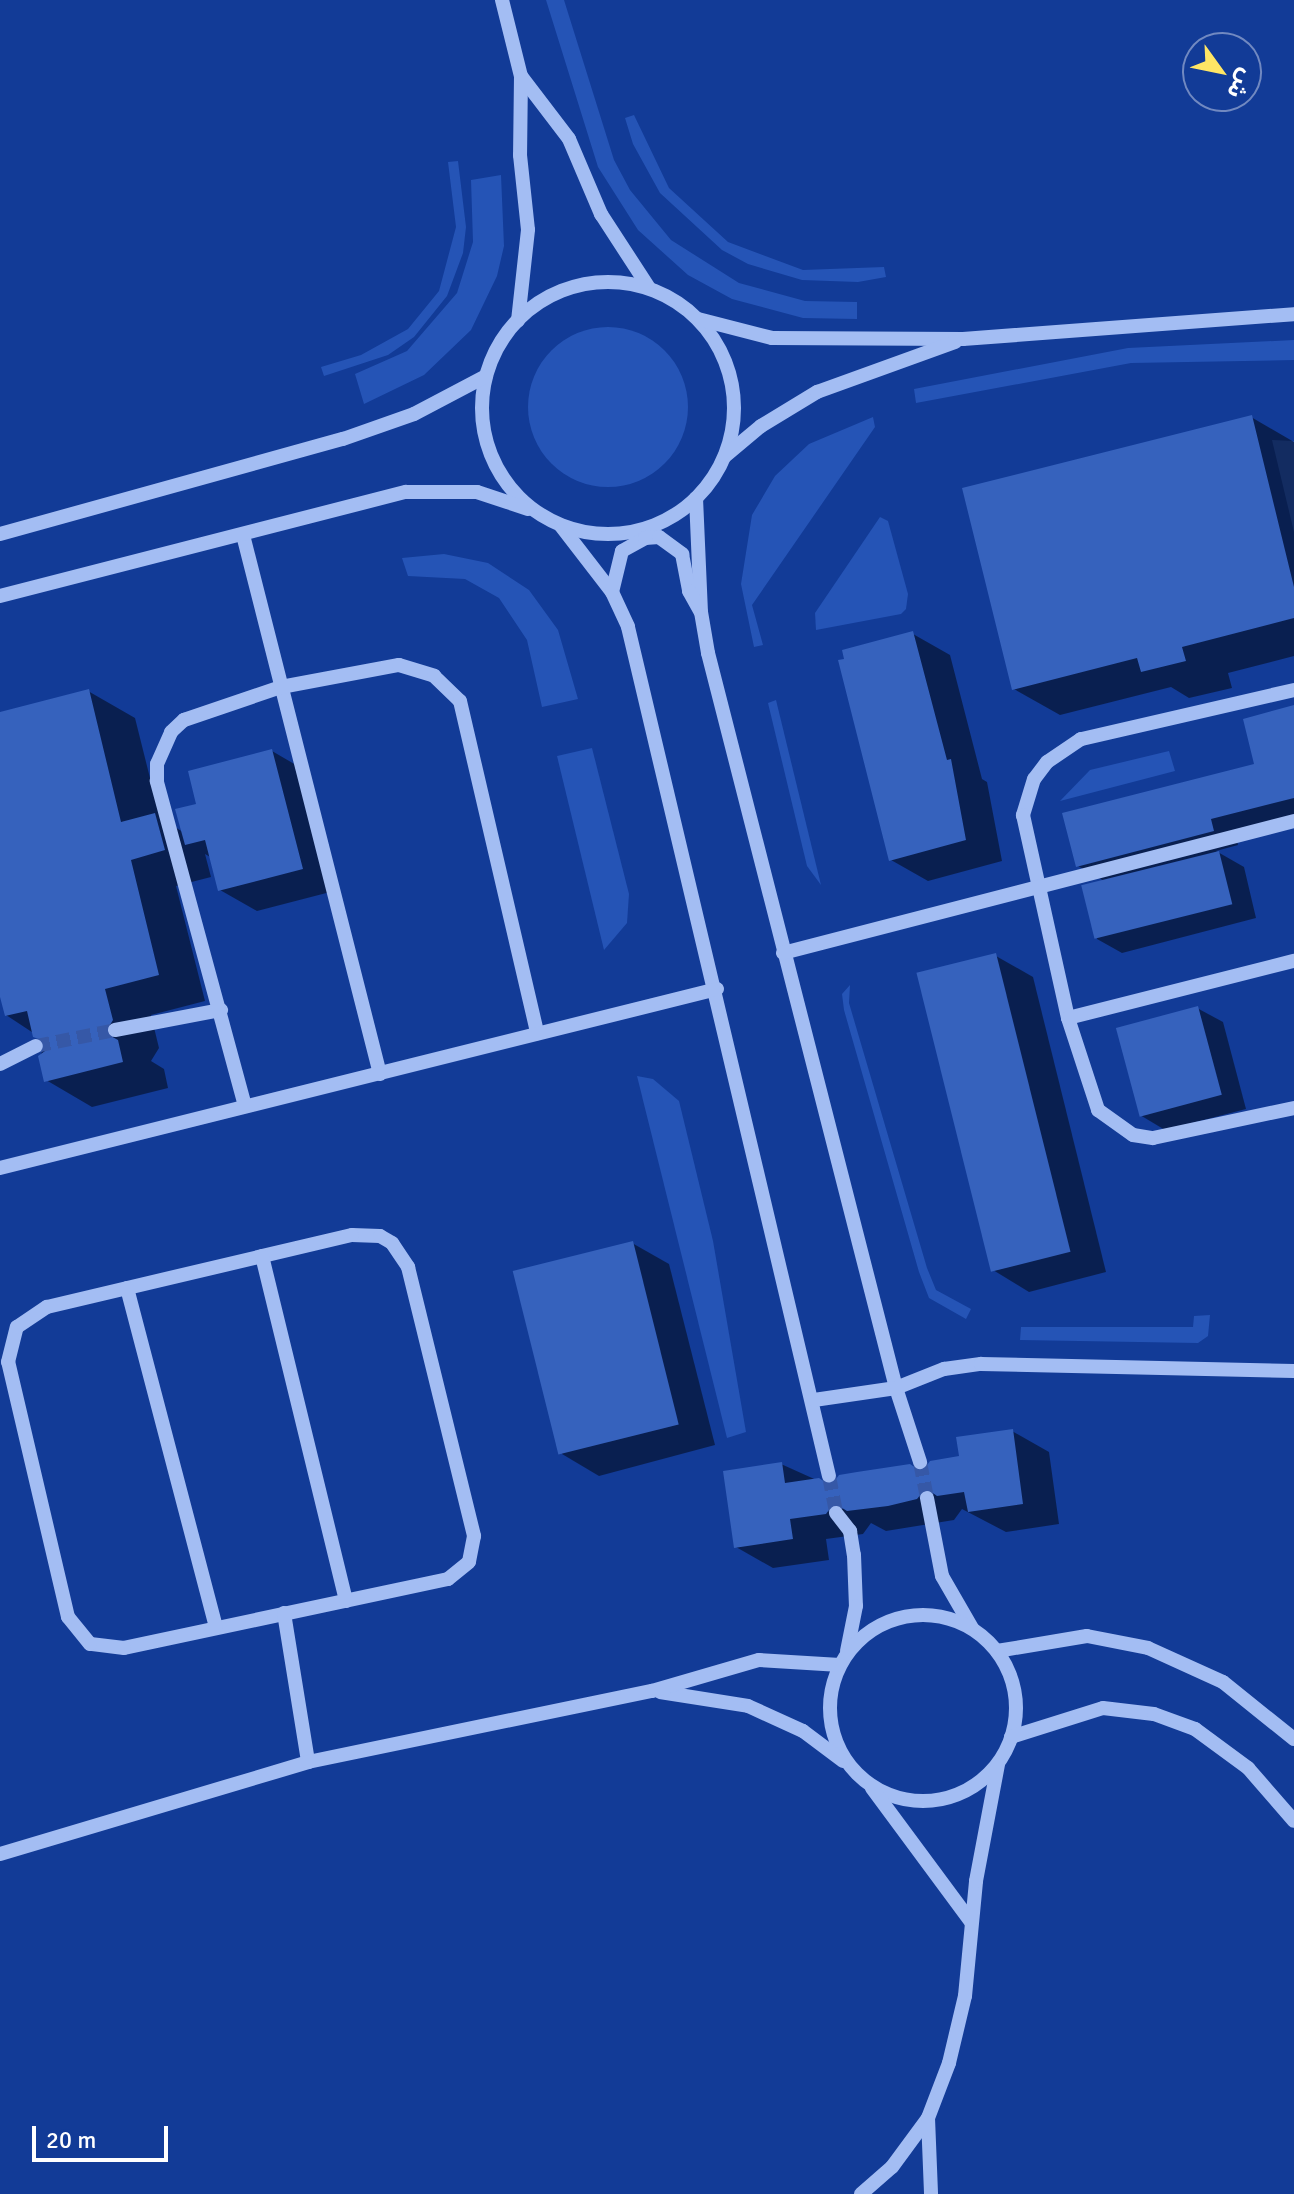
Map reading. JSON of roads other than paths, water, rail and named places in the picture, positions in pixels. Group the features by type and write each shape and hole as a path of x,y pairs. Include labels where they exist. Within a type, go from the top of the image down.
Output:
{"street":[{"path":"502,0 521,76 520,155 528,230 518,320 486,376 481,407 490,451 511,491 534,511"},
{"path":"521,76 569,139 601,214 649,288 698,319 772,338 963,339 1294,314"},
{"path":"518,320 566,290 593,283 649,288"},
{"path":"0,596 406,492 477,492 534,511 561,526 618,534 647,528 696,498 723,458 731,435 732,385 725,361 698,319"},
{"path":"723,458 761,426 817,392 963,339"},
{"path":"0,534 343,439 414,414 486,376"},
{"path":"696,498 701,612 783,953 896,1388 920,1462"},
{"path":"561,526 612,592 628,627 717,989 814,1400 829,1476"},
{"path":"243,535 380,1074"},
{"path":"612,592 622,551 645,538 659,537 682,554 689,591 701,612"},
{"path":"245,1106 157,781 157,764 171,732 184,720 281,687 399,665 434,676 460,701 537,1033"},
{"path":"1294,690 1081,739 1063,749 1034,779 1023,815 1068,1018 1088,1092 1106,1118 1133,1135 1174,1137 1294,1108"},
{"path":"783,953 1294,821"},
{"path":"1068,1018 1294,961"},
{"path":"0,1168 717,989"},
{"path":"115,1030 221,1010"},
{"path":"0,1064 36,1046"},
{"path":"366,1234 380,1236 402,1254 474,1536 469,1562 448,1579 112,1650 80,1637 68,1617 8,1350 17,1327 35,1311 262,1256 366,1234"},
{"path":"262,1256 346,1601"},
{"path":"127,1288 216,1627"},
{"path":"814,1400 896,1388 944,1369 981,1364 1294,1371"},
{"path":"927,1498 942,1576 972,1628 997,1651 1015,1692 1011,1737 999,1762 971,1922 965,1996 928,2118 931,2194"},
{"path":"836,1513 850,1531 856,1606 830,1716 849,1766"},
{"path":"284,1613 308,1762"},
{"path":"0,1854 308,1762 652,1691 759,1660 843,1660 882,1624 904,1617 939,1616 972,1628"},
{"path":"997,1651 1087,1636 1148,1648 1223,1682 1294,1739"},
{"path":"652,1691 748,1706 803,1731 870,1785 971,1922"},
{"path":"1011,1737 1103,1708 1154,1714 1195,1729 1248,1768 1294,1821"},
{"path":"870,1785 908,1801 949,1798 968,1790 999,1762"},
{"path":"861,2194 892,2167 928,2118"}],"tunnel":[{"path":"36,1046 115,1030"},
{"path":"920,1462 927,1498"},
{"path":"829,1476 836,1513"}]}
